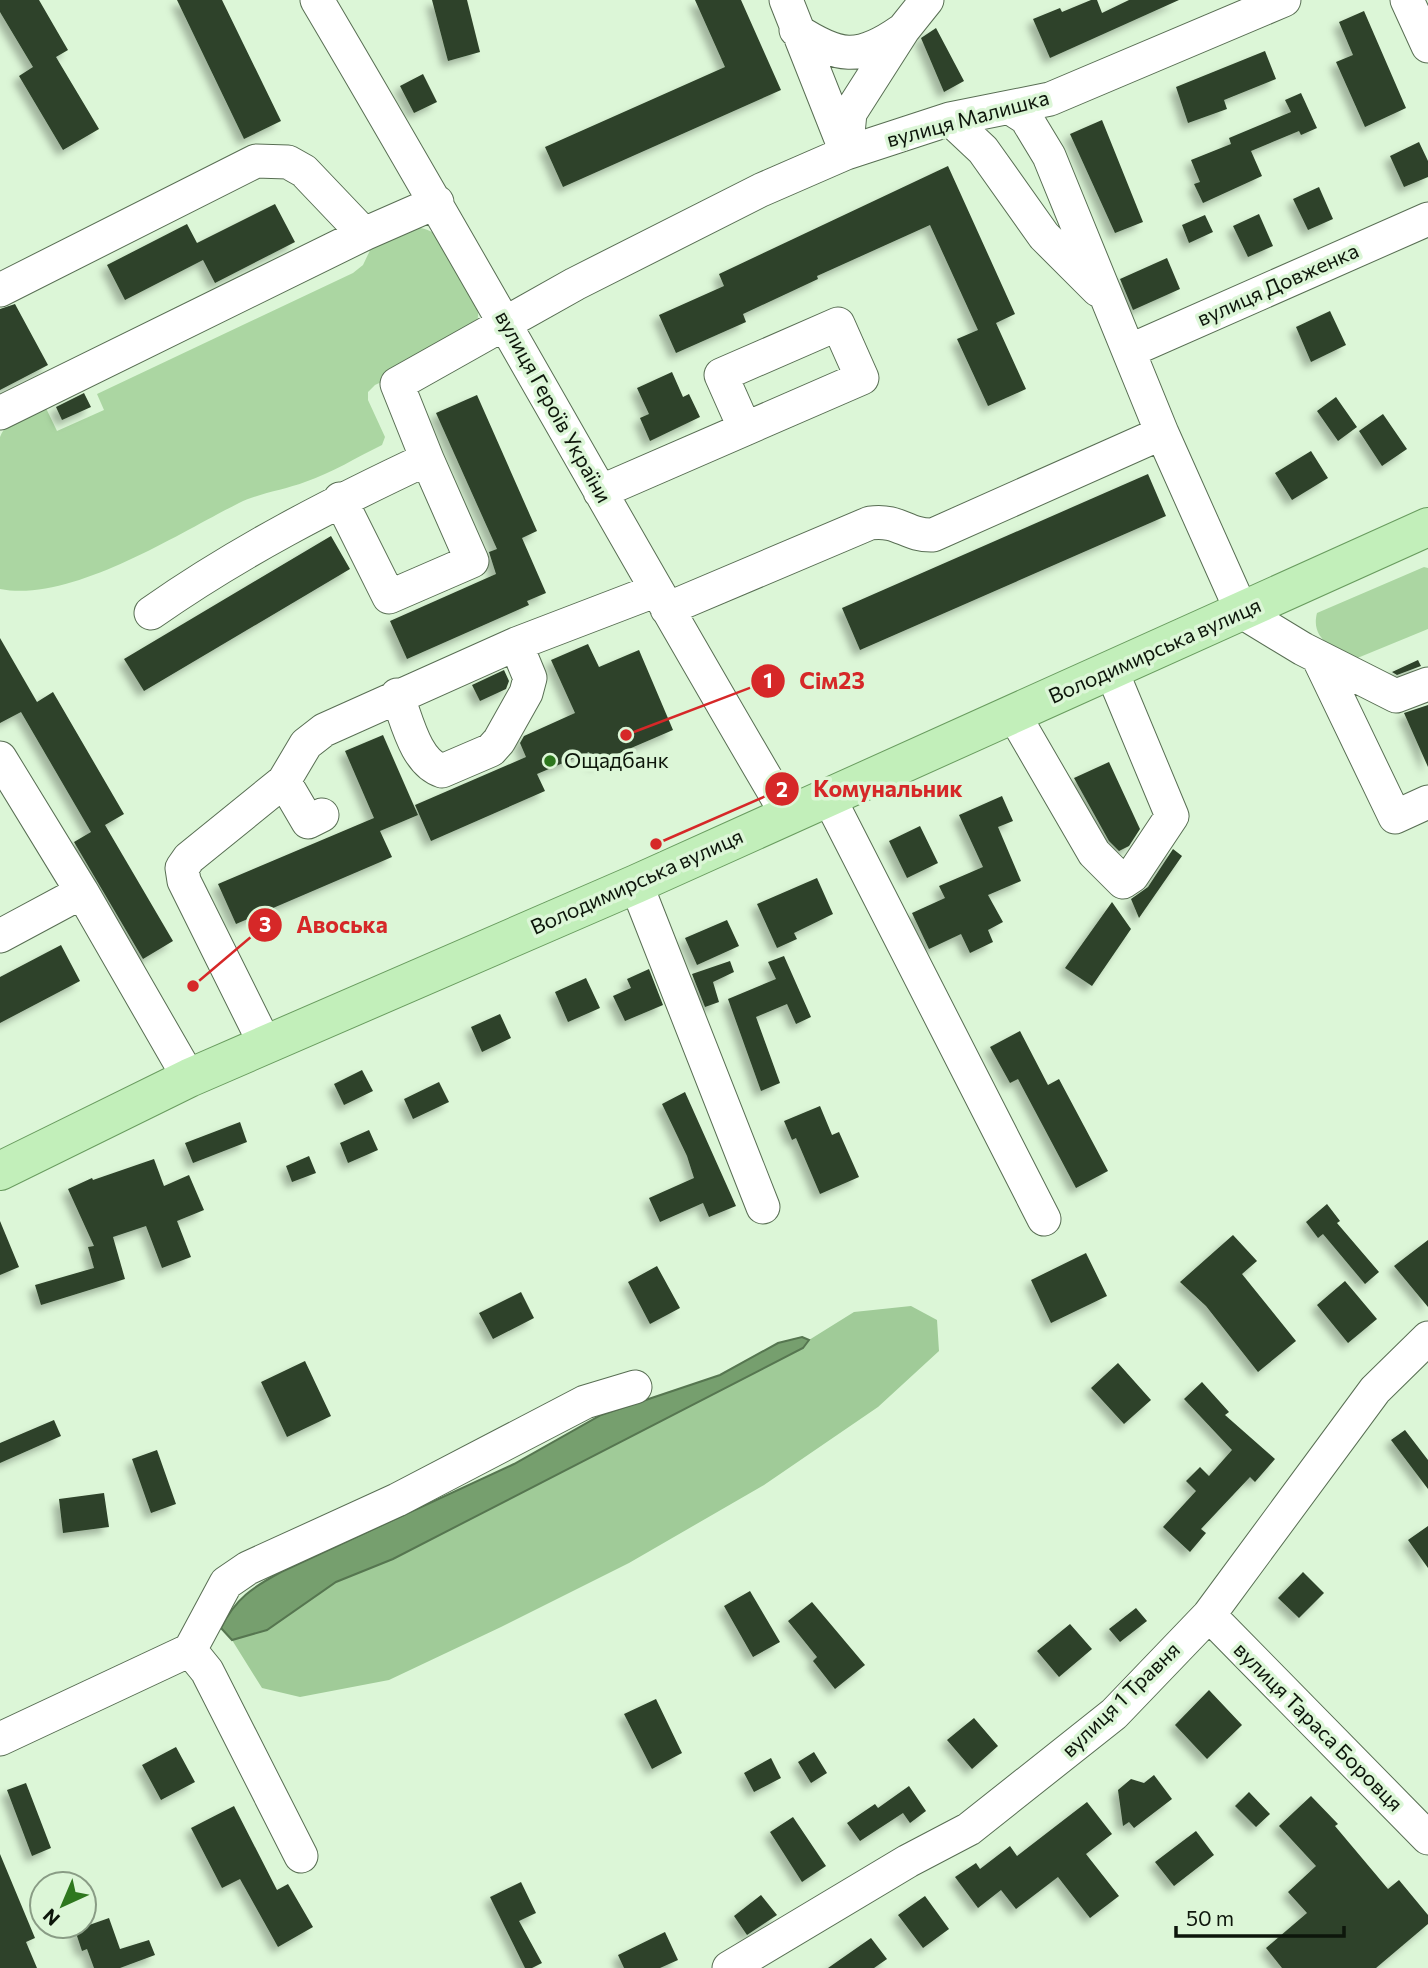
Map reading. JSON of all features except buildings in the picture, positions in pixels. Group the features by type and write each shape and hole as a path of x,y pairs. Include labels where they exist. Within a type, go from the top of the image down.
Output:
{"main road":[{"name":"Володимирська вулиця","path":"0,1171 189,1078 636,884 828,796 1112,672 1428,527"}],"street":[{"name":"вулиця Героїв України","path":"317,0 437,202 600,492 788,814"},
{"path":"846,153 850,113 903,30 927,0"},
{"name":"вулиця Малишка","path":"427,458 397,384 575,284 748,197 846,153 950,119 1012,109 1050,99 1284,0"},
{"path":"1408,0 1428,46"},
{"path":"791,15 838,54 878,47 903,30"},
{"path":"791,15 830,105 846,153"},
{"path":"1012,109 1026,118 1049,156 1103,294 1242,612 1318,657 1396,696 1428,684"},
{"path":"950,119 984,150 1051,244 1103,294"},
{"path":"0,290 256,161 288,162 304,171 364,234"},
{"path":"0,413 364,234 437,202"},
{"name":"вулиця Довженка","path":"1129,351 1428,219"},
{"path":"600,492 745,429"},
{"path":"265,1044 184,881 182,867 284,781 306,744 324,730 397,695 516,644 662,600 870,523 888,521 919,535 933,535 1162,433"},
{"path":"151,613 210,571 340,499 427,458 472,561 389,597 340,499"},
{"path":"397,695 422,757 434,769 442,771 491,750 499,741 526,692 530,678 516,644"},
{"path":"1318,657 1395,817 1428,802"},
{"path":"1014,715 1094,853 1123,882 1132,876 1172,816 1112,672"},
{"path":"0,758 82,892 189,1078"},
{"path":"284,781 308,822 322,815"},
{"path":"828,796 1044,1219"},
{"path":"636,884 763,1207"},
{"path":"0,936 82,892"},
{"name":"вулиця 1 Травня","path":"729,1968 908,1861 970,1829 1034,1781 1114,1714 1209,1615 1375,1390 1428,1338"},
{"path":"0,1738 190,1650 226,1583 248,1568 397,1500 585,1402 635,1387"},
{"name":"вулиця Тараса Боровця","path":"1209,1615 1428,1838"},
{"path":"190,1650 207,1671 301,1856"}],"shaded area":[{"path":"408,227 431,231 440,239 468,285 478,313 475,325 467,336 453,347 419,366 375,385 368,392 368,400 385,437 382,445 335,470 239,503 155,548 90,576 59,586 28,591 0,589 0,437 7,425 44,404 57,431 104,410 97,394 353,273 363,265 374,242"},
{"path":"1424,567 1428,568 1428,629 1355,659 1332,647 1321,637 1317,630 1317,613"},
{"path":"911,1306 937,1320 939,1351 878,1407 764,1485 629,1563 501,1627 389,1680 300,1697 262,1688 232,1640 267,1630 336,1582 393,1559 803,1348 809,1340 854,1312"},
{"path":"802,1337 809,1340 803,1348 393,1559 336,1582 267,1630 232,1640 221,1628 232,1609 246,1595 281,1572 514,1464 601,1415 720,1375 778,1343"}],"place":[{"name":"Сім23","path":"626,735"},
{"name":"Ощадбанк","path":"550,761"},
{"name":"Комунальник","path":"656,844"},
{"name":"Авоська","path":"193,986"}]}
